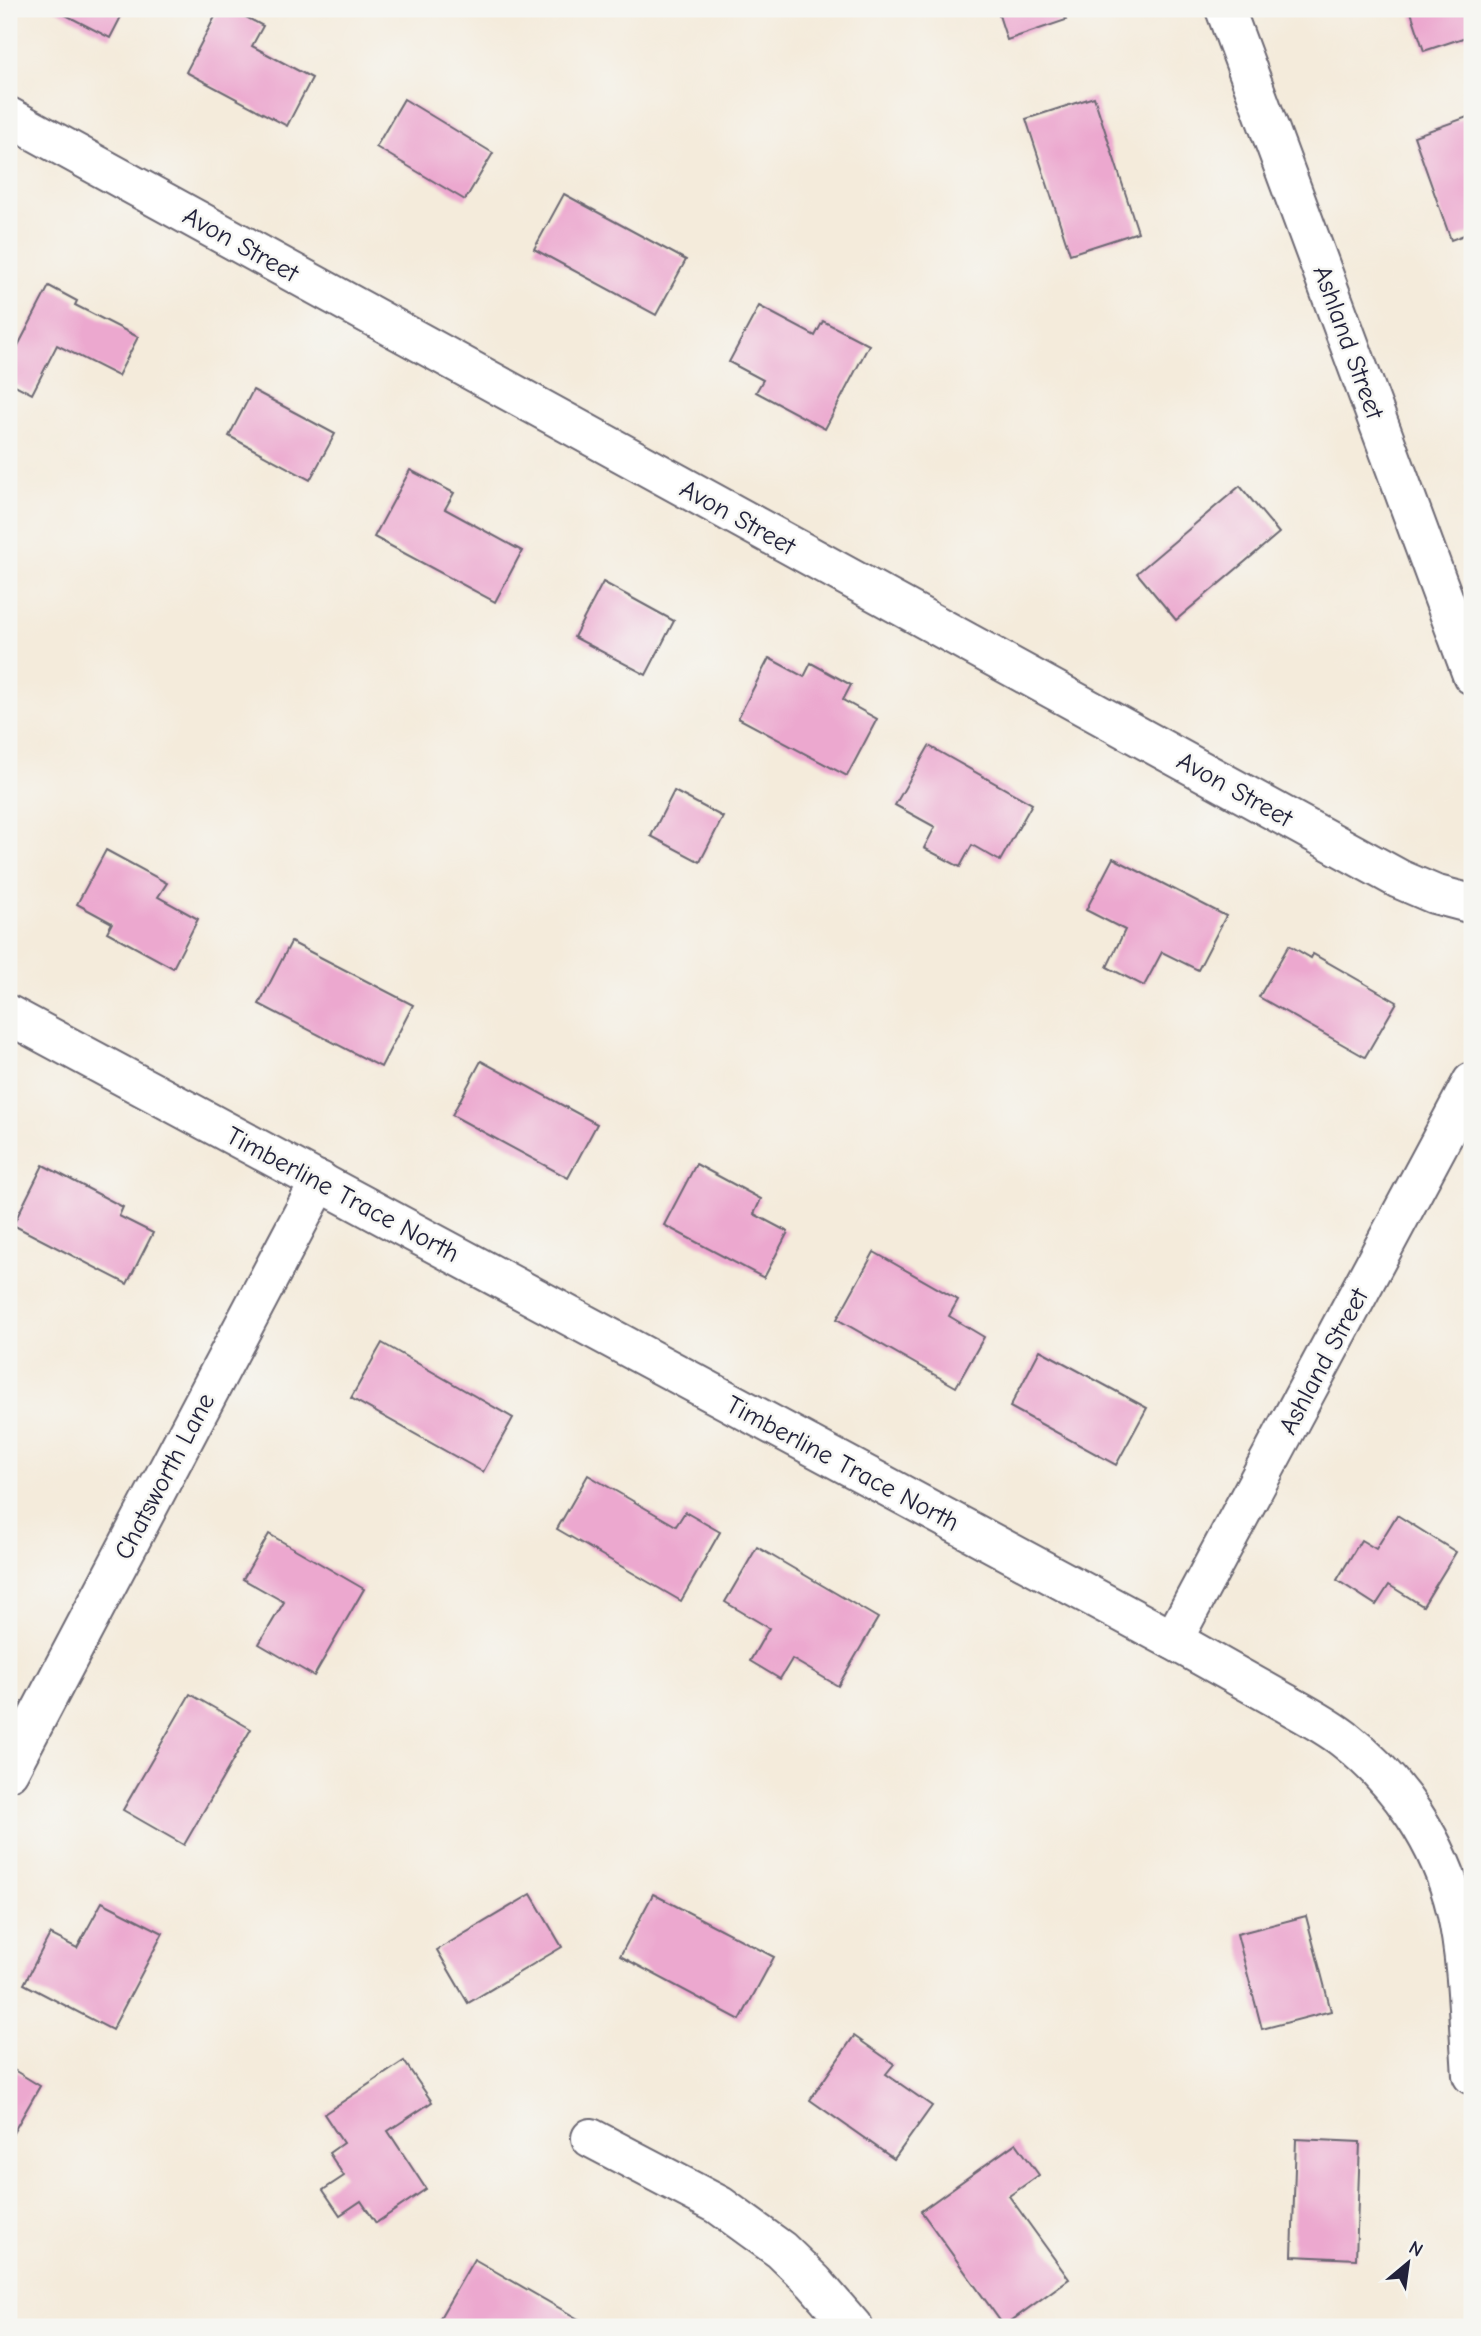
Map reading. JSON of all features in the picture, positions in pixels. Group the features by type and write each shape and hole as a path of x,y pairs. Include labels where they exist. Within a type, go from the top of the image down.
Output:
{"street":[{"name":"Ashland Street","path":"1225,9 1472,675"},
{"name":"Avon Street","path":"9,117 1399,879 1434,894 1472,904"},
{"name":"Timberline Trace North","path":"9,1015 1173,1640 1343,1738 1371,1763 1406,1802 1429,1840 1448,1882 1462,1947 1472,2075"},
{"name":"Ashland Street","path":"1173,1640 1472,1082"},
{"name":"Chatsworth Lane","path":"9,1771 320,1181"},
{"path":"591,2138 719,2205 781,2250 814,2282 853,2327"}],"building":[{"path":"54,9 125,9 110,38"},
{"path":"219,9 231,9 263,26 252,46 312,78 287,126 186,72"},
{"path":"997,9 1062,9 1066,20 1007,40"},
{"path":"1410,9 1472,9 1472,35 1424,51"},
{"path":"1094,97 1138,232 1070,254 1026,119"},
{"path":"404,99 493,153 465,200 376,147"},
{"path":"1470,116 1472,232 1451,240 1414,136"},
{"path":"564,194 686,260 656,315 534,249"},
{"path":"49,286 77,301 75,305 138,337 118,376 57,345 32,394 9,382 9,363"},
{"path":"759,306 815,336 823,321 869,345 825,429 756,392 763,380 729,362"},
{"path":"253,390 335,434 310,480 229,436"},
{"path":"410,470 454,493 445,509 522,551 495,602 374,537"},
{"path":"1240,486 1279,533 1176,620 1137,573"},
{"path":"603,582 674,621 646,675 574,637"},
{"path":"769,658 804,677 811,663 851,685 843,700 877,719 847,776 738,718"},
{"path":"929,746 1032,804 1000,861 972,845 960,867 924,848 935,827 895,805"},
{"path":"674,791 723,817 700,862 651,836"},
{"path":"106,850 167,883 158,897 198,919 173,968 107,932 112,923 77,904"},
{"path":"1113,858 1226,916 1198,970 1162,952 1144,986 1107,967 1125,930 1086,910"},
{"path":"291,942 413,1005 381,1067 259,1004"},
{"path":"1289,945 1311,958 1313,954 1397,1002 1365,1057 1259,997"},
{"path":"481,1061 597,1124 568,1178 452,1115"},
{"path":"696,1164 761,1199 754,1214 788,1232 764,1278 664,1225"},
{"path":"43,1165 123,1207 119,1216 153,1233 127,1284 13,1225"},
{"path":"874,1252 958,1300 949,1316 984,1337 956,1387 837,1319"},
{"path":"382,1343 513,1418 483,1472 351,1398"},
{"path":"1040,1350 1147,1408 1116,1465 1010,1407"},
{"path":"588,1475 676,1526 685,1512 720,1532 681,1601 557,1529"},
{"path":"1397,1515 1456,1552 1423,1606 1389,1585 1376,1605 1337,1580 1361,1540 1376,1549"},
{"path":"269,1534 364,1589 314,1676 259,1644 284,1602 243,1579"},
{"path":"757,1547 878,1618 838,1686 792,1659 780,1679 750,1661 769,1628 725,1602"},
{"path":"190,1694 251,1729 184,1845 123,1810"},
{"path":"531,1894 562,1947 468,2003 437,1950"},
{"path":"653,1894 774,1957 740,2020 620,1956"},
{"path":"102,1902 163,1933 112,2030 24,1984 50,1934 77,1948"},
{"path":"1306,1916 1331,2011 1262,2029 1237,1934"},
{"path":"854,2036 894,2064 886,2074 932,2106 894,2159 810,2100"},
{"path":"404,2061 432,2102 388,2131 426,2189 376,2223 361,2201 340,2215 323,2190 344,2176 329,2153 343,2143 324,2114"},
{"path":"9,2067 40,2086 9,2140"},
{"path":"1296,2139 1360,2142 1356,2259 1292,2256"},
{"path":"1016,2143 1039,2175 1009,2196 1069,2279 1004,2326 921,2211"},
{"path":"474,2259 587,2324 585,2327 446,2327 437,2323"}]}
